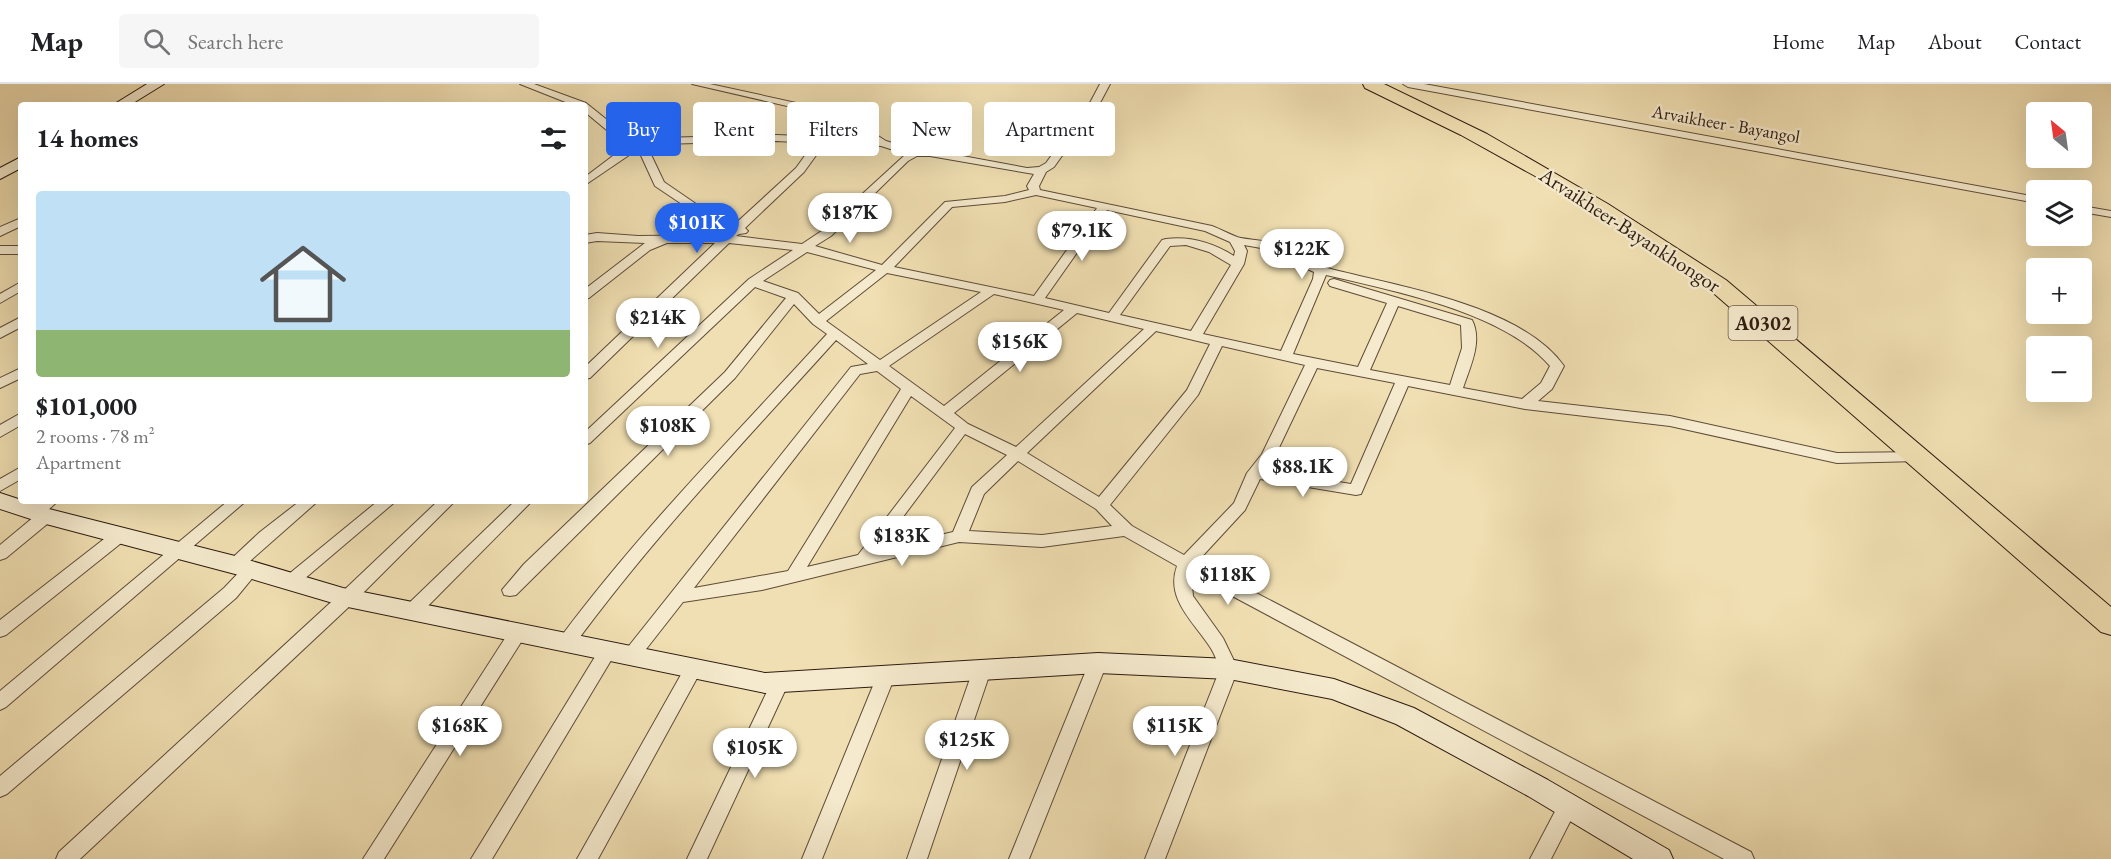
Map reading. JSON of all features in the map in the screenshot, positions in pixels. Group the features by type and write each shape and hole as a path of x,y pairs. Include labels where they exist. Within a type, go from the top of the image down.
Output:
{"highway":[{"name":"Arvaikheer-Bayankhongor","path":"1371,84 1480,137 1567,187 1718,285 1919,456 2111,624"}],"street":[{"path":"125,102 157,84"},
{"path":"525,84 572,102"},
{"path":"697,84 838,115 882,143"},
{"path":"946,156 1026,171 1041,170 1050,165 1096,101 1105,84"},
{"name":"Arvaikheer - Bayangol","path":"1408,84 2026,198"},
{"path":"588,110 606,125"},
{"path":"681,140 787,139"},
{"path":"879,143 891,146"},
{"path":"588,180 618,156"},
{"path":"646,156 659,184 714,221 773,238 778,244"},
{"path":"588,372 800,170 810,156"},
{"path":"588,437 753,282 827,233 910,156"},
{"path":"0,174 18,164"},
{"path":"1036,192 1033,186 1041,170"},
{"path":"818,321 885,269 950,204 1036,192 1208,228 1235,240 1264,245 1320,274 1394,301 1467,323 1471,331 1470,341 1455,391"},
{"path":"1037,300 1104,207"},
{"path":"2092,210 2111,214"},
{"path":"0,232 18,223"},
{"path":"588,238 726,239 807,248 885,269 1075,308 1313,363 1455,391 1525,404 1670,421 1837,458 1919,456"},
{"path":"588,293 646,247 670,240"},
{"path":"1195,336 1238,264 1241,251 1235,240"},
{"path":"1112,317 1166,243 1206,245 1222,252 1238,264"},
{"path":"1320,274 1455,305 1536,344 1553,359 1557,366 1547,386 1525,404"},
{"path":"1285,357 1320,274"},
{"path":"753,282 794,296 818,321 963,427 1016,453 1101,505 1126,530 1186,564 1744,859"},
{"path":"0,291 18,286"},
{"path":"0,299 18,287"},
{"path":"481,859 618,654 675,597 856,370 880,366 992,290"},
{"path":"510,590 729,375 794,296"},
{"path":"1362,373 1394,301"},
{"path":"945,413 1075,308"},
{"path":"0,334 18,323"},
{"path":"959,536 976,491 1154,327"},
{"path":"566,643 597,599 658,528 835,333"},
{"path":"1101,505 1193,392 1217,342"},
{"path":"1155,859 1229,669 1219,645 1195,614 1182,589 1181,574 1186,564 1240,506 1256,473 1268,456 1313,363"},
{"path":"0,384 18,374"},
{"path":"1256,473 1356,490 1403,381"},
{"path":"794,576 909,387"},
{"path":"0,432 18,420"},
{"path":"864,558 963,427"},
{"path":"0,486 18,474"},
{"path":"0,501 43,509 119,536 347,598 765,683 1098,663 1229,669 1334,689 1405,716 1659,859"},
{"path":"0,702 234,504"},
{"path":"0,788 230,593 243,568 266,536 306,504"},
{"path":"290,582 384,504"},
{"path":"66,859 347,598 444,504"},
{"path":"412,611 521,504"},
{"path":"0,555 43,509"},
{"path":"675,597 762,584 959,536 1042,541 1126,530"},
{"path":"0,630 119,536"},
{"path":"373,859 517,634"},
{"path":"1019,859 1098,663"},
{"path":"587,859 693,669"},
{"path":"917,859 982,670"},
{"path":"812,859 886,676"},
{"path":"697,859 780,682"},
{"path":"1540,859 1568,806"}]}
